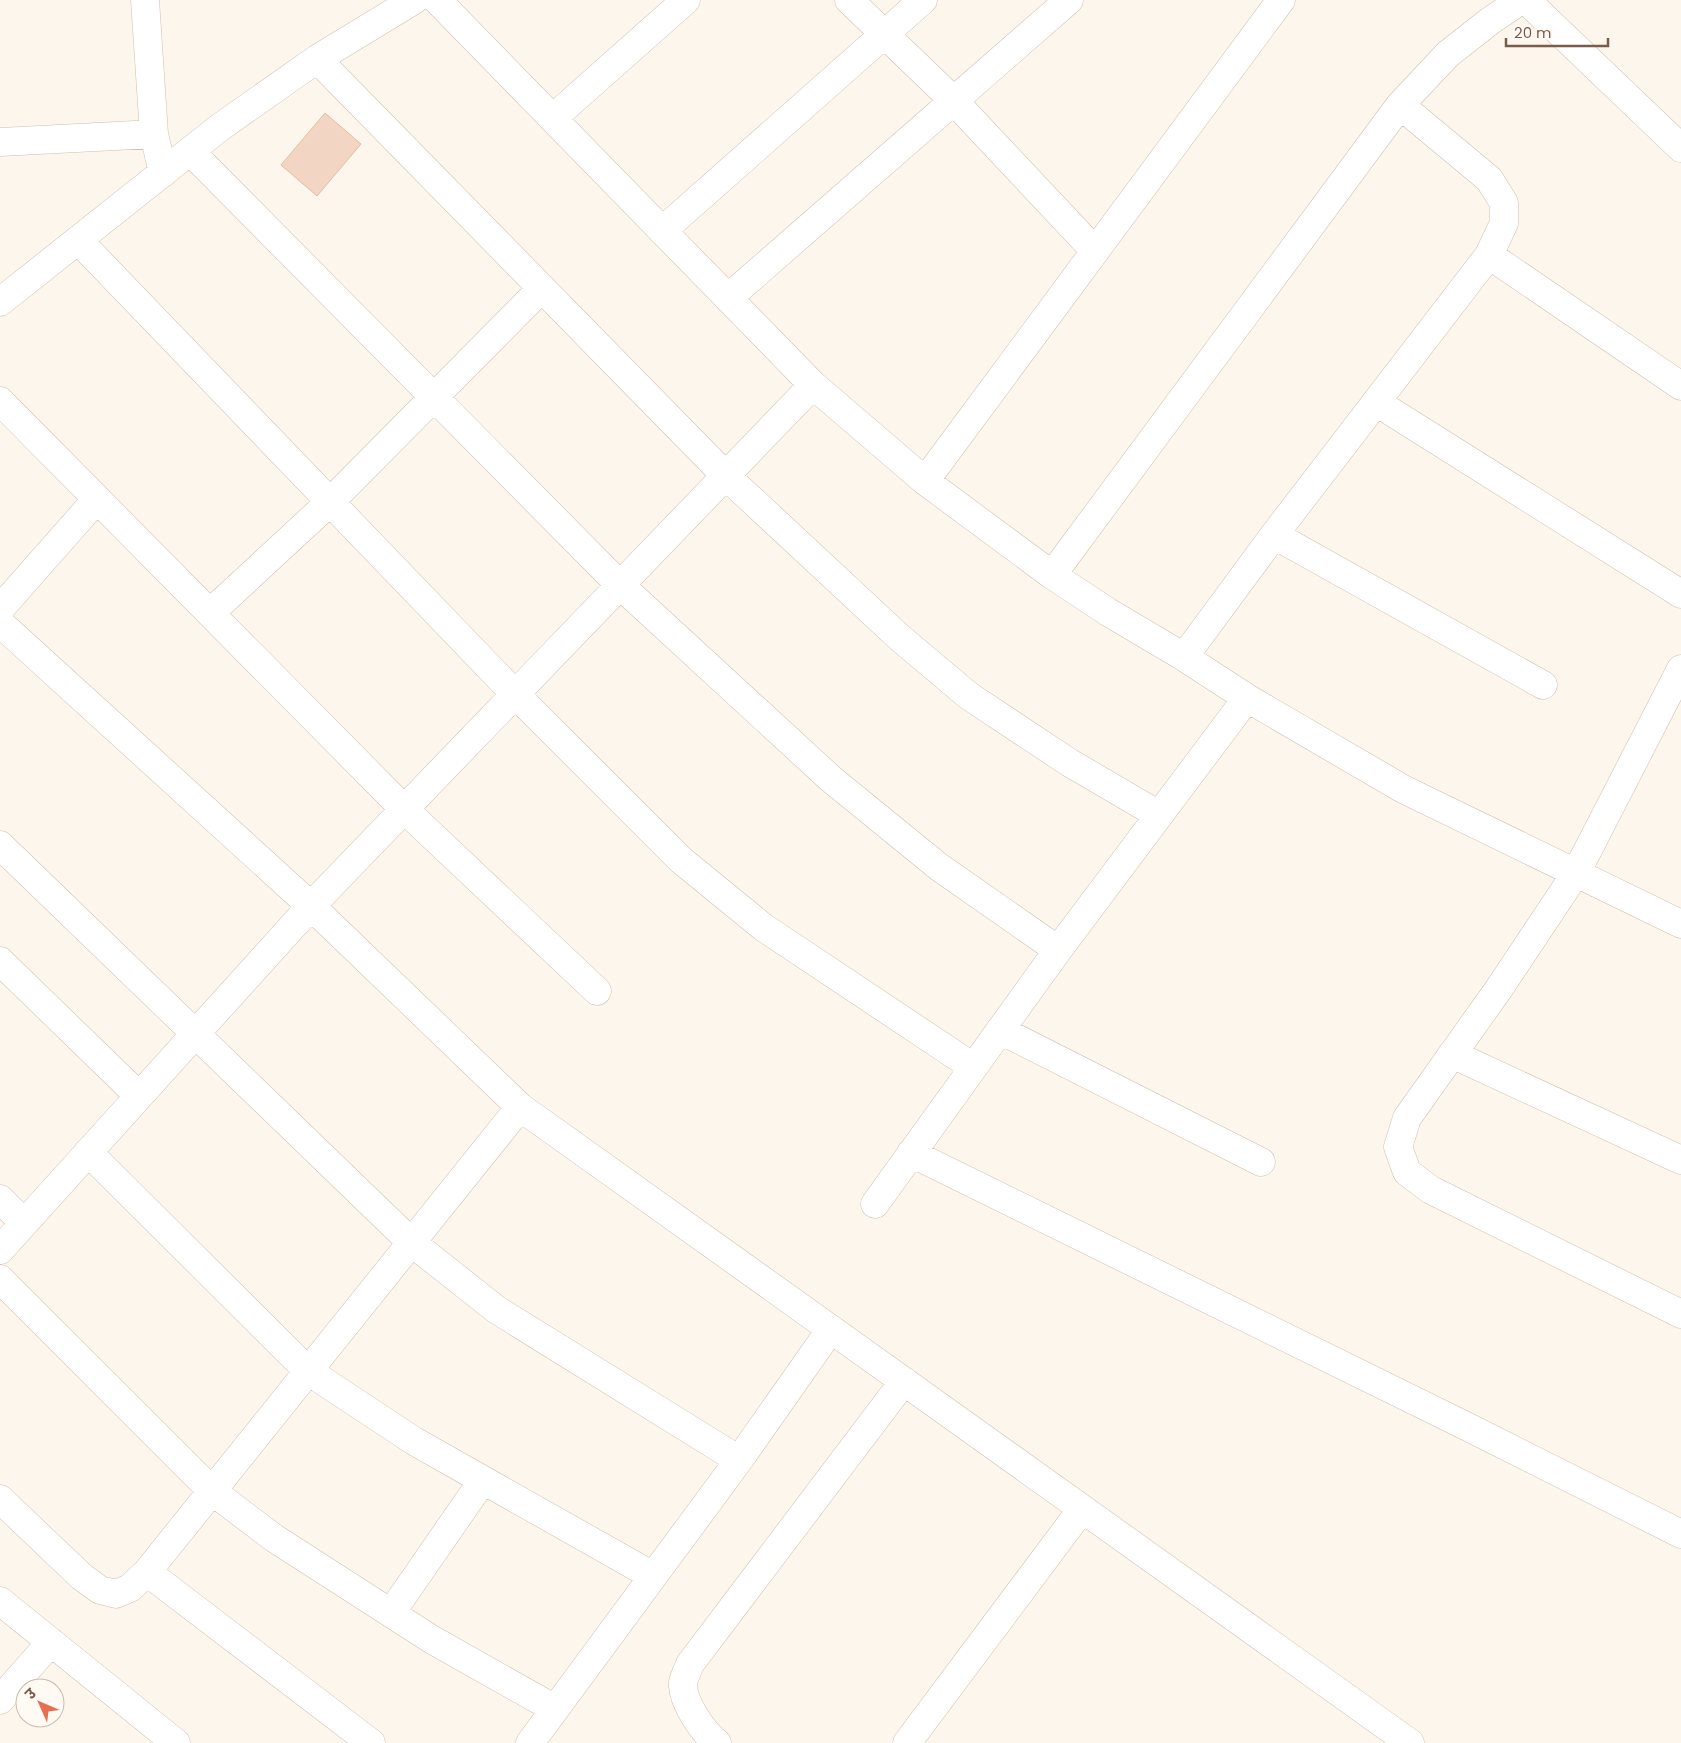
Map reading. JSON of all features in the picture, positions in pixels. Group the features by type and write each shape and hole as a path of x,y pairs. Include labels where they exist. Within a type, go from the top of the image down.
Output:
{"street":[{"path":"145,0 154,134 163,173"},
{"path":"0,302 219,128 317,59 414,0"},
{"path":"437,0 813,385 924,481 1052,574 1108,612 1184,657 1247,698 1403,789 1681,924"},
{"path":"553,118 686,0"},
{"path":"849,0 954,101 1095,251"},
{"path":"662,230 923,0"},
{"path":"728,298 1069,0"},
{"path":"924,481 1280,0"},
{"path":"1052,574 1400,105 1448,54 1490,21 1521,0"},
{"path":"1526,0 1681,148"},
{"path":"317,59 541,289 726,475 900,638 969,696 1070,763 1159,815"},
{"path":"1184,657 1274,535 1489,255 1504,223 1504,203 1489,179 1400,105"},
{"path":"0,142 154,134"},
{"path":"190,151 620,584 831,779 939,867 1058,950"},
{"path":"78,240 515,694 681,860 763,927 973,1067"},
{"path":"1489,255 1681,386"},
{"path":"210,613 330,502 541,289"},
{"path":"0,1250 311,906 813,385"},
{"path":"0,402 404,809 597,991"},
{"path":"1376,402 1681,594"},
{"path":"0,609 97,500"},
{"path":"1274,535 1543,685"},
{"path":"0,623 311,906 520,1107 1410,1743"},
{"path":"1681,669 1576,873 1498,990 1407,1118 1398,1147 1407,1172 1431,1190 1681,1314"},
{"path":"875,1204 1058,950 1247,698"},
{"path":"0,845 411,1242 497,1310 739,1460"},
{"path":"0,961 138,1096"},
{"path":"1000,1030 1262,1162"},
{"path":"1452,1054 1681,1160"},
{"path":"0,1499 82,1577 100,1590 116,1594 130,1588 147,1572 520,1107"},
{"path":"88,1152 308,1371 414,1441 653,1576"},
{"path":"912,1153 1681,1534"},
{"path":"0,1198 24,1223"},
{"path":"0,1279 212,1491 274,1538 390,1613 431,1639 555,1709"},
{"path":"530,1743 739,1460 831,1329"},
{"path":"717,1743 690,1711 682,1685 690,1664 904,1381"},
{"path":"390,1613 483,1480"},
{"path":"907,1743 1082,1509"},
{"path":"147,1572 371,1743"},
{"path":"0,1601 51,1642 163,1739"},
{"path":"0,1700 51,1642"}],"building":[{"path":"325,113 361,144 317,196 281,165"}]}
